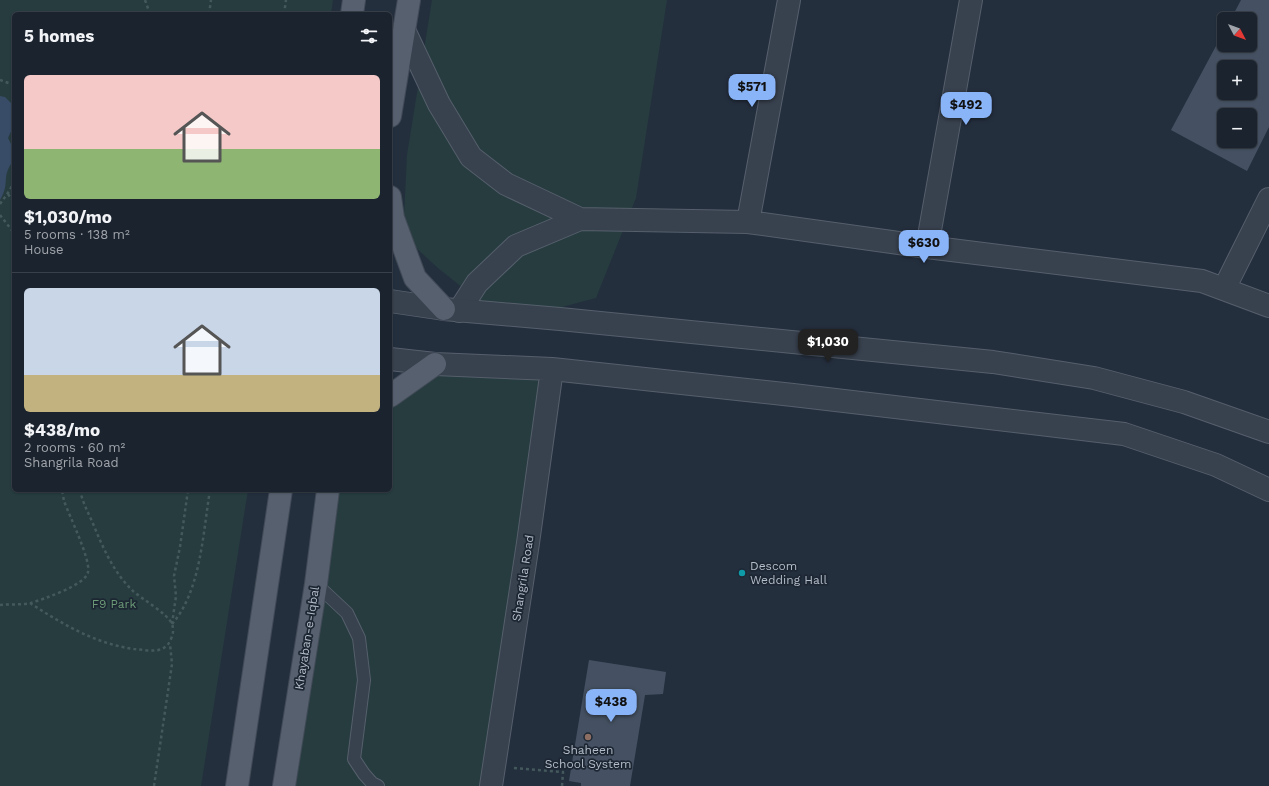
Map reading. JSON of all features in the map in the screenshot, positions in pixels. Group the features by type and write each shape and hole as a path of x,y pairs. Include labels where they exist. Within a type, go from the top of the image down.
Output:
{"main road":[{"path":"352,12 354,0"},
{"path":"392,104 409,0"},
{"path":"392,211 393,218 415,278 451,310"},
{"path":"392,395 436,364"},
{"path":"237,786 281,492"},
{"name":"Khayaban-e-Iqbal","path":"284,786 316,584 328,492"}],"street":[{"path":"748,222 789,0"},
{"path":"927,247 971,0"},
{"path":"404,30 439,104 471,156 506,184 580,219"},
{"path":"1224,289 1269,199"},
{"path":"451,310 476,283 516,246 580,219 748,222 927,247 1202,281 1269,306"},
{"path":"392,301 451,310 560,319 993,362 1102,380 1184,402 1269,432"},
{"path":"392,359 436,364 552,369 793,395 1124,434 1216,464 1269,490"},
{"name":"Shangrila Road","path":"492,776 528,543 552,369"}],"lane":[{"path":"316,584 347,613 358,638 364,680 354,759 364,774 372,783 378,786"}],"path":[{"path":"145,0 149,12"},
{"path":"209,12 212,0"},
{"path":"284,12 286,0"},
{"path":"0,80 12,84"},
{"path":"0,204 8,194 12,185"},
{"path":"8,194 12,199"},
{"path":"0,215 12,230"},
{"path":"0,605 30,603 82,582 88,574 88,562 64,501 62,492"},
{"path":"80,492 84,506 118,575 133,591 166,617 172,624"},
{"path":"154,786 172,664 170,644 174,633 172,624 176,596 174,576 180,547 188,492"},
{"path":"172,624 182,612 196,578 210,492"},
{"path":"30,603 63,625 98,640 131,648 153,651 163,650 170,644"},
{"path":"492,776 563,772 562,786"}],"green space":[{"name":"F9 Park","path":"0,0 333,0 331,12 12,12 12,492 248,492 201,786 0,786"},
{"path":"432,0 667,0 636,198 596,298 505,322 438,268 403,236 407,155"},
{"path":"552,369 489,786 284,786 328,492 392,492 392,394 424,370"}],"water":[{"path":"0,96 5,97 12,104 12,129 8,138 12,146 12,163 7,171 5,189 0,200"}],"building":[{"path":"1241,0 1269,0 1269,127 1247,171 1171,130 1217,44 1217,52 1257,52 1257,12 1235,12"},
{"path":"589,660 666,672 663,694 645,695 630,786 581,786 581,783 569,781"}],"place":[{"name":"Descom Wedding Hall","path":"742,573"},
{"name":"Shaheen School System","path":"588,737"}]}
